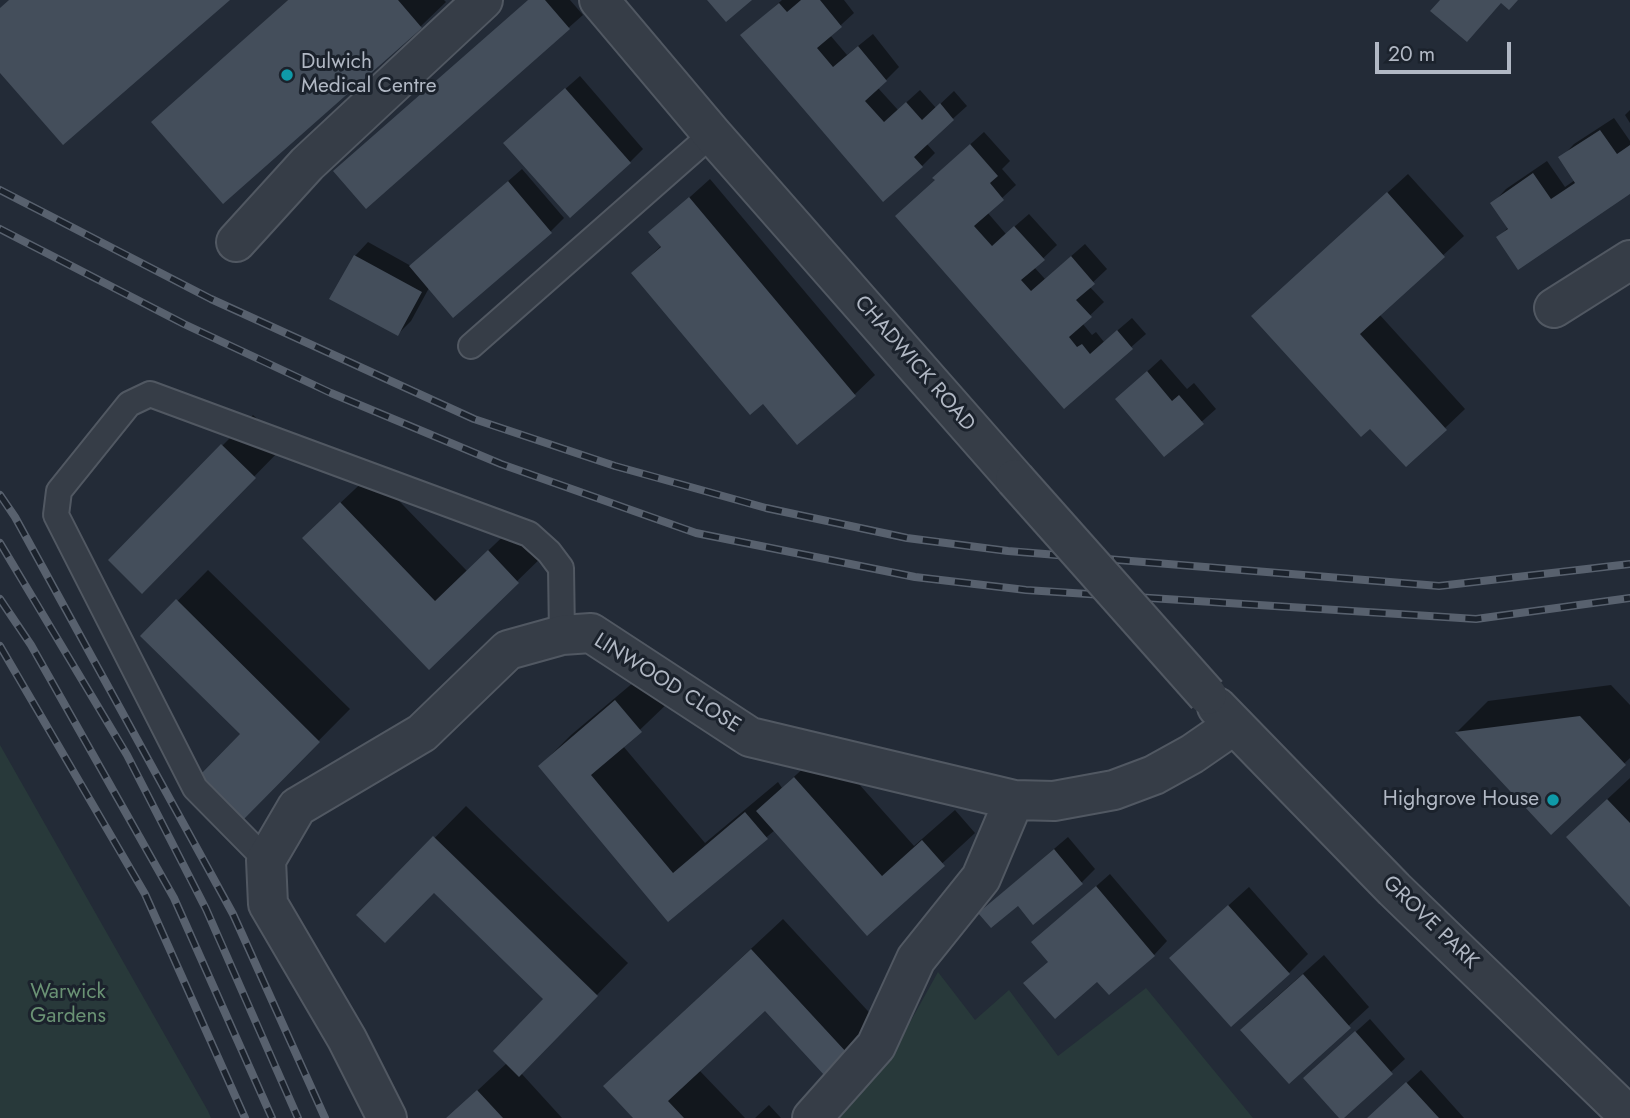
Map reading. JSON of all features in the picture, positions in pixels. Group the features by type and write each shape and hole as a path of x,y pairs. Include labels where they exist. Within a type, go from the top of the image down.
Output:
{"street":[{"path":"236,242 307,163 483,0"},
{"name":"CHADWICK ROAD","path":"599,0 712,134 1234,725"},
{"path":"1554,308 1630,260"},
{"name":"LINWOOD CLOSE","path":"266,860 297,807 422,733 508,650 562,635 591,633 751,737 1014,800 1054,801 1114,790 1154,775 1192,754 1234,725"},
{"name":"GROVE PARK","path":"1234,725 1394,889 1630,1117"},
{"path":"812,1118 876,1046 916,959 981,878 1014,800"},
{"path":"266,860 268,904 347,1039 387,1118"}],"lane":[{"path":"471,346 712,134"},
{"path":"266,860 195,788 56,515 59,491 129,404 150,394 529,534 549,552 561,568 562,635"}],"green space":[{"name":"Warwick Gardens","path":"0,745 208,1111 211,1118 0,1118"},
{"path":"938,972 975,1020 1009,990 1058,1056 1146,988 1253,1118 839,1118 889,1060"}],"building":[{"path":"9,0 230,0 63,145 0,73 0,8"},
{"name":"Dulwich Medical Centre","path":"288,0 398,0 422,28 223,204 151,122"},
{"path":"528,0 545,0 570,29 366,209 333,171"},
{"path":"707,0 752,0 726,22"},
{"path":"801,0 820,0 842,27 817,48 833,67 858,46 887,81 865,101 884,122 906,102 922,120 940,103 954,120 914,157 923,167 883,202 740,35 779,3 787,12"},
{"path":"1440,0 1518,0 1509,10 1501,3 1467,42 1430,11"},
{"path":"565,88 631,163 570,218 503,143"},
{"path":"1600,130 1617,154 1630,145 1630,194 1518,270 1496,237 1508,229 1490,203 1533,173 1551,199 1575,183 1558,157"},
{"path":"970,144 998,176 990,183 1004,200 974,226 992,246 1014,226 1045,260 1021,280 1031,291 1071,256 1095,284 1076,300 1092,317 1069,337 1077,347 1082,344 1090,354 1117,330 1133,349 1064,409 895,216"},
{"path":"508,181 552,233 453,318 409,266"},
{"path":"1387,192 1445,257 1360,334 1447,430 1406,467 1370,429 1361,437 1251,316"},
{"path":"689,197 856,396 797,445 763,404 750,415 631,273 661,247 648,232"},
{"path":"354,255 422,292 398,336 329,299"},
{"path":"1147,371 1172,401 1179,395 1204,424 1164,457 1115,399"},
{"path":"221,444 256,478 142,594 108,560"},
{"path":"340,502 435,601 488,550 519,583 429,670 302,538"},
{"path":"176,599 320,742 244,819 200,775 240,734 140,636"},
{"path":"615,700 642,732 591,775 673,873 745,812 768,839 668,922 538,766"},
{"name":"Highgrove House","path":"1580,716 1626,765 1551,835 1455,732"},
{"path":"794,777 882,876 922,840 945,866 867,936 756,811"},
{"path":"1607,799 1630,823 1630,907 1566,837"},
{"path":"433,836 598,996 519,1077 493,1051 543,999 434,893 385,943 356,915"},
{"path":"1054,849 1083,884 1033,925 1018,906 991,928 978,913"},
{"path":"1096,886 1155,956 1109,995 1097,982 1055,1019 1023,983 1048,962 1031,942"},
{"path":"1228,905 1290,974 1231,1027 1169,958"},
{"path":"751,949 848,1054 825,1076 765,1011 668,1101 684,1118 633,1118 603,1086"},
{"path":"1303,974 1351,1028 1289,1084 1240,1030"},
{"path":"1355,1031 1393,1074 1344,1118 1339,1118 1303,1078"},
{"path":"1406,1082 1439,1118 1367,1118"},
{"path":"477,1090 503,1118 446,1118"}],"railway":[{"path":"0,190 211,299 474,419 615,466 766,508 907,538 1008,551 1439,586 1630,564"},
{"path":"0,229 184,324 331,393 501,464 696,533 915,577 1026,590 1476,619 1630,598"},
{"path":"0,495 15,517 233,914 325,1118"},
{"path":"0,543 127,755 206,909 298,1118"},
{"path":"0,599 31,645 174,898 272,1118"},
{"path":"0,646 145,894 245,1118"}],"place":[{"name":"Dulwich Medical Centre","path":"287,75"},
{"name":"Highgrove House","path":"1553,800"}]}
